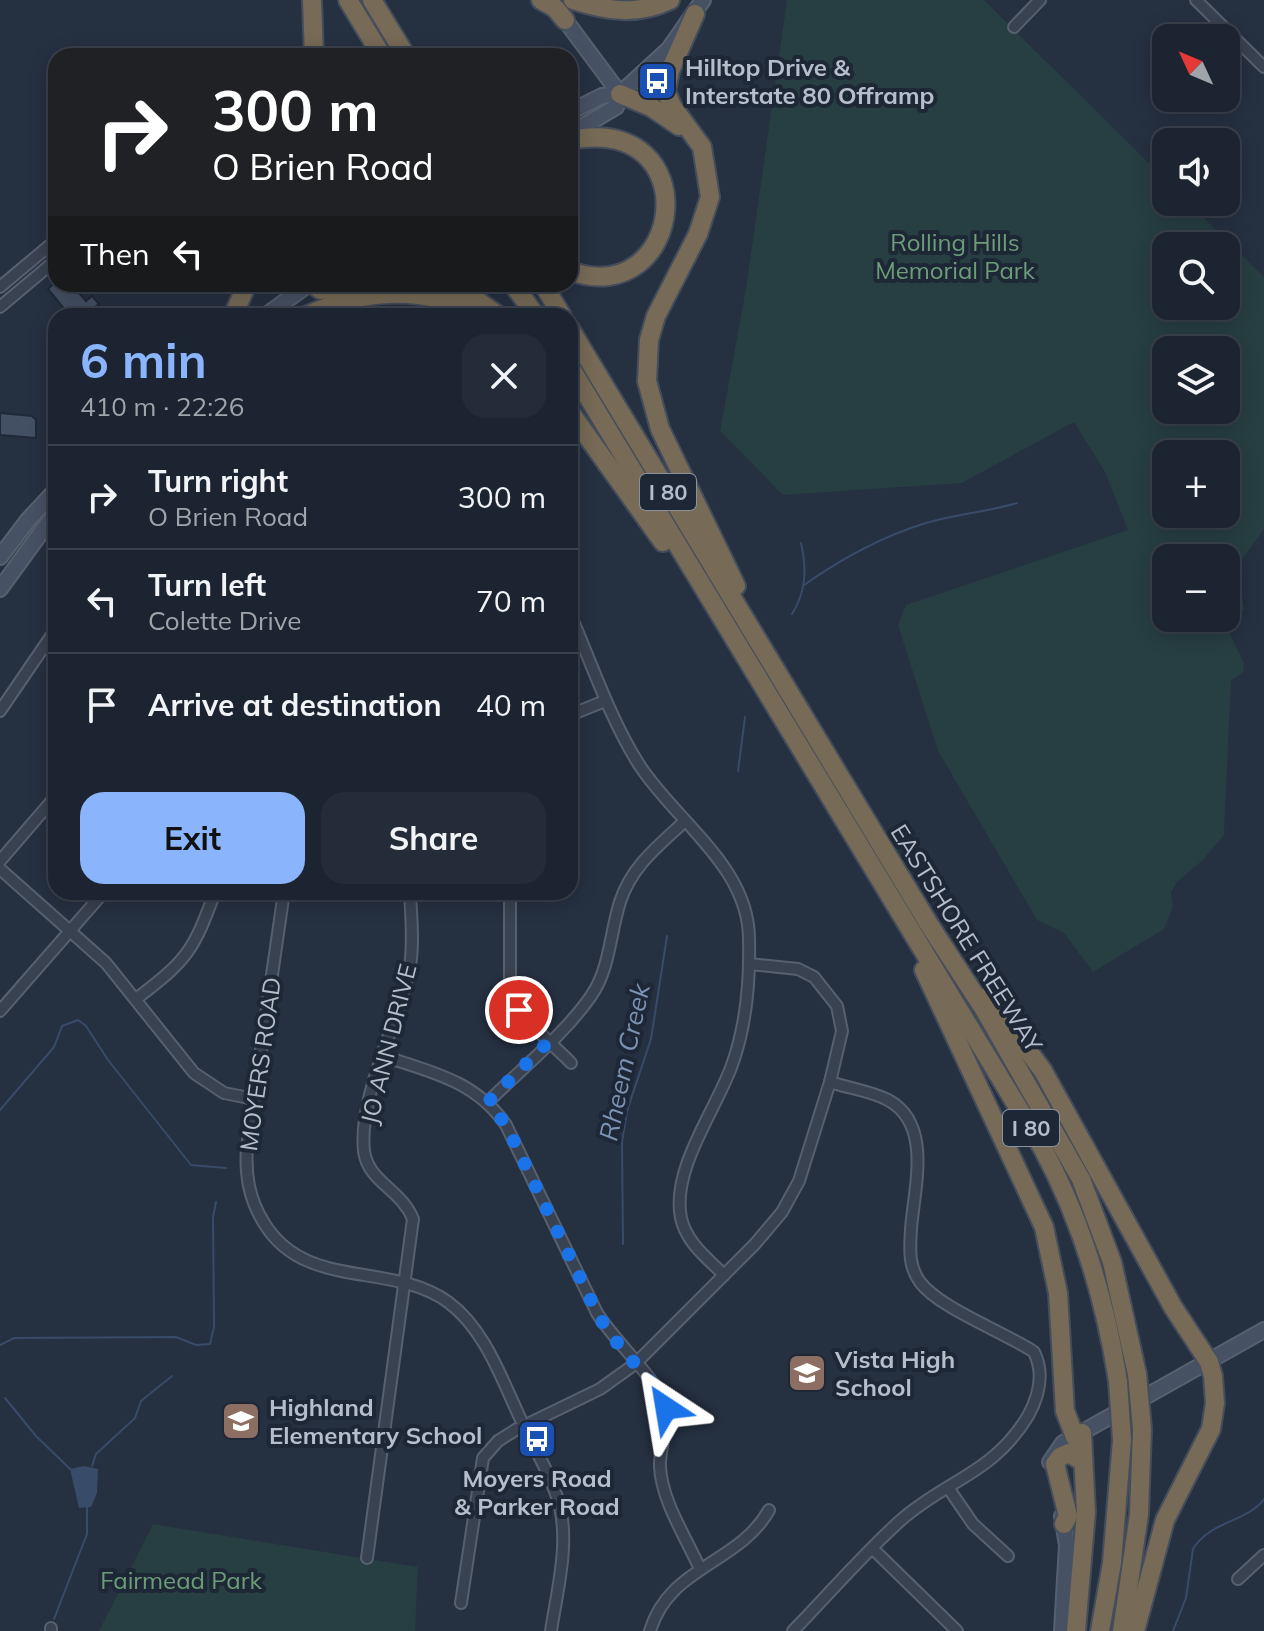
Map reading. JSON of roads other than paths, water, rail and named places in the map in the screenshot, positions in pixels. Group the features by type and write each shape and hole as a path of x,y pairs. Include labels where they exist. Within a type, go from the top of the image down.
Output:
{"highway":[{"path":"312,0 314,48"},
{"path":"348,0 377,48"},
{"path":"372,0 401,48"},
{"path":"541,0 555,8 565,20"},
{"path":"573,0 605,10 629,11 670,0"},
{"path":"699,7 670,71 666,91 672,106 702,147 710,197 703,221 652,328 647,381 660,429 766,655"},
{"path":"620,94 651,107 679,126 698,149 708,176"},
{"path":"578,137 607,137 630,144 657,170 667,205 665,227 660,239 632,267 607,276 578,274"},
{"path":"465,292 488,308"},
{"path":"327,308 353,298 386,293 432,297 462,308"},
{"name":"EASTSHORE FREEWAY","path":"578,342 930,926 984,1009 1081,1179 1112,1262 1137,1374 1142,1429 1139,1514 1122,1631"},
{"name":"EASTSHORE FREEWAY","path":"578,380 890,899 969,1022 1062,1185 1093,1269 1118,1381 1122,1440 1114,1551 1100,1631"},
{"path":"578,423 659,537 712,603"},
{"path":"890,899 1044,1227 1058,1293 1065,1411 1079,1435 1083,1462 1086,1512 1076,1631"},
{"path":"930,926 1011,1025 1043,1071 1173,1307 1209,1362 1215,1403 1211,1429 1165,1520 1135,1631"},
{"path":"1064,1524 1068,1516 1055,1464 1060,1457 1069,1453 1083,1462"}],"main road":[{"path":"578,132 611,112 620,94 658,60 699,7"},
{"path":"565,20 620,94"},
{"path":"578,108 602,96 620,94"},
{"path":"276,308 300,292"},
{"path":"0,557 48,499"},
{"path":"0,542 28,520"},
{"path":"1,582 48,522"},
{"path":"1062,1631 1067,1545 1048,1471 1051,1457 1079,1435 1264,1330"}],"street":[{"path":"1014,27 1040,0"},
{"path":"1196,0 1264,67"},
{"path":"0,287 48,247"},
{"path":"0,307 48,267"},
{"path":"578,634 605,701 640,766 729,873 747,908 749,964 733,1064 683,1176 679,1196 682,1222 690,1240 724,1275"},
{"path":"0,711 48,641"},
{"path":"578,712 605,701"},
{"path":"0,861 48,805"},
{"path":"488,1102 592,996 600,981 620,902 630,878 652,851 684,822"},
{"path":"0,869 106,963 194,1073 224,1093 254,1099"},
{"path":"0,1011 97,900"},
{"path":"136,999 184,959 199,936 212,900"},
{"name":"MOYERS ROAD","path":"283,900 247,1147 247,1179 254,1204 276,1239 299,1257 327,1270 405,1283 437,1295 467,1319 481,1340 554,1487 563,1531 551,1631"},
{"name":"JO ANN DRIVE","path":"367,1558 413,1219 400,1196 376,1177 364,1151 371,1093 410,967 410,900"},
{"path":"510,900 512,998 519,1010 571,1063"},
{"path":"461,1603 483,1458 498,1441 600,1389 635,1364 782,1212 799,1181 830,1082 842,1031 837,1006 814,977 798,969 749,964"},
{"path":"383,1056 469,1086 488,1102 506,1125 597,1313 662,1396 667,1422 660,1464 663,1486 700,1569"},
{"path":"793,1631 910,1512 949,1489 1006,1448 1037,1400 1041,1387 1037,1359 1028,1348 944,1301 921,1285 914,1273 910,1248 917,1146 911,1122 902,1109 887,1099 830,1082"},
{"path":"949,1489 973,1524 1008,1556"},
{"path":"650,1631 664,1600 678,1584 759,1529 769,1510"},
{"path":"873,1549 957,1631"},
{"path":"1238,1579 1264,1555"}],"water":[{"path":"84,1466 98,1469 97,1493 91,1507 79,1508 70,1469"}],"waterway":[{"name":"Rheem Creek","path":"804,585 863,549 910,528 1017,503"},
{"name":"Rheem Creek","path":"792,614 804,580 801,543"},
{"name":"Rheem Creek","path":"738,771 745,717"},
{"name":"Rheem Creek","path":"623,1244 622,1142 627,1111 651,1039 667,936"},
{"path":"0,1110 54,1047 62,1026 78,1020 86,1026 108,1060 191,1165 226,1168"},
{"path":"0,1345 14,1338 176,1337 196,1345 210,1344 214,1327 213,1217 216,1202"},
{"path":"92,1466 96,1454 135,1418 141,1401 172,1376"},
{"path":"5,1398 36,1436 70,1469"},
{"path":"1173,1631 1186,1598 1193,1549 1209,1532 1248,1513 1264,1499"},
{"path":"54,1619 87,1534 87,1507"}],"place":[{"name":"Hilltop Drive & Interstate 80 Offramp","path":"657,81"},
{"name":"Vista High School","path":"807,1373"},
{"name":"Highland Elementary School","path":"241,1421"},
{"name":"Moyers Road & Parker Road","path":"537,1439"}],"park label":[{"name":"Rolling Hills Memorial Park","path":"955,256"},
{"name":"Fairmead Park","path":"181,1580"}]}
